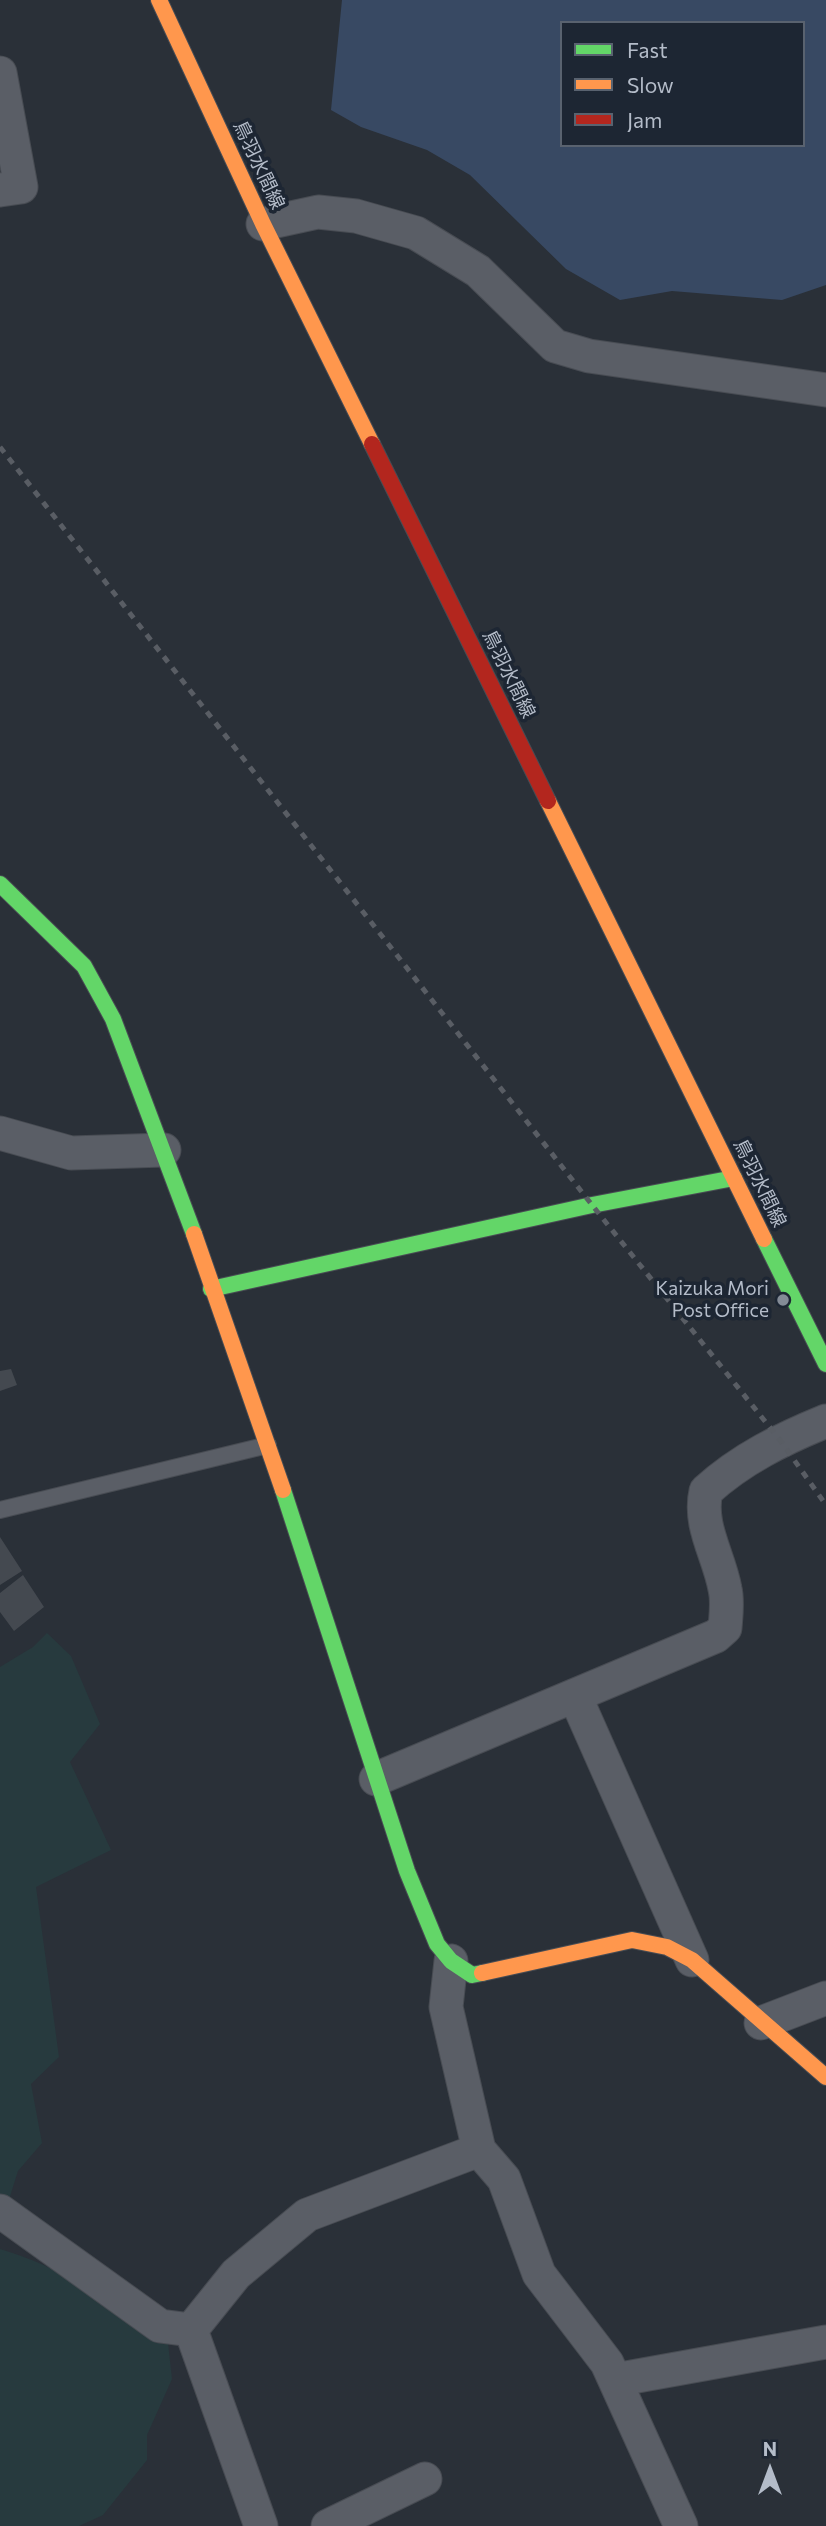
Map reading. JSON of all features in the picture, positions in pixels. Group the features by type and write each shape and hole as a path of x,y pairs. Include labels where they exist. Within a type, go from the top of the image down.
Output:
{"street":[{"name":"鳥羽水間線","path":"159,0 263,224 826,1364"},
{"path":"0,73 20,187 0,190"},
{"path":"263,224 318,212 356,216 416,233 478,271 555,346 589,356 826,390"},
{"path":"0,884 84,966 113,1019 164,1150 268,1445 407,1871 437,1944 451,1961 472,1975 632,1940 667,1947 692,1960 826,2077"},
{"path":"0,1133 71,1153 164,1150"},
{"path":"211,1289 592,1205 734,1178"},
{"path":"376,1779 716,1636 725,1628 725,1588 704,1520 705,1491 722,1476 780,1440 826,1421"},
{"path":"575,1696 692,1960"},
{"path":"451,1961 446,2007 479,2150 504,2179 539,2274 607,2363 681,2526"},
{"path":"761,2023 826,1998"},
{"path":"191,2330 236,2274 307,2215 479,2150"},
{"path":"0,2211 160,2326 191,2330"},
{"path":"191,2330 261,2526"},
{"path":"615,2380 826,2343"},
{"path":"328,2526 425,2479"}],"lane":[{"path":"0,1510 268,1445"}],"green space":[{"path":"47,1633 71,1656 100,1724 70,1762 111,1850 36,1887 59,2057 31,2084 42,2143 18,2171 0,2228 0,1667 33,1647"},
{"path":"0,2249 64,2274 166,2325 172,2379 147,2435 147,2460 103,2515 79,2526 0,2526"}],"water":[{"path":"342,0 826,0 826,285 782,300 672,291 620,300 566,269 470,175 427,150 361,127 331,110"}],"building":[{"path":"11,1369 17,1385 0,1391 0,1371"},
{"path":"0,1537 22,1571 0,1585"},
{"path":"23,1575 44,1607 14,1631 0,1612 0,1593"}],"railway":[{"path":"0,447 592,1205 780,1440 826,1505"}],"traffic: fast":[{"path":"0,884 84,966 113,1019 194,1234"},
{"path":"211,1289 592,1205 734,1178"},
{"path":"764,1239 826,1364"},
{"path":"283,1490 407,1871 437,1944 451,1961 472,1975 482,1973"}],"traffic: slow":[{"path":"159,0 263,224 372,444"},
{"path":"548,801 764,1239"},
{"path":"194,1234 283,1490"},
{"path":"482,1973 632,1940 667,1947 692,1960 826,2077"}],"traffic: jam":[{"path":"372,444 548,801"}],"place":[{"name":"Kaizuka Mori Post Office","path":"783,1300"}]}
